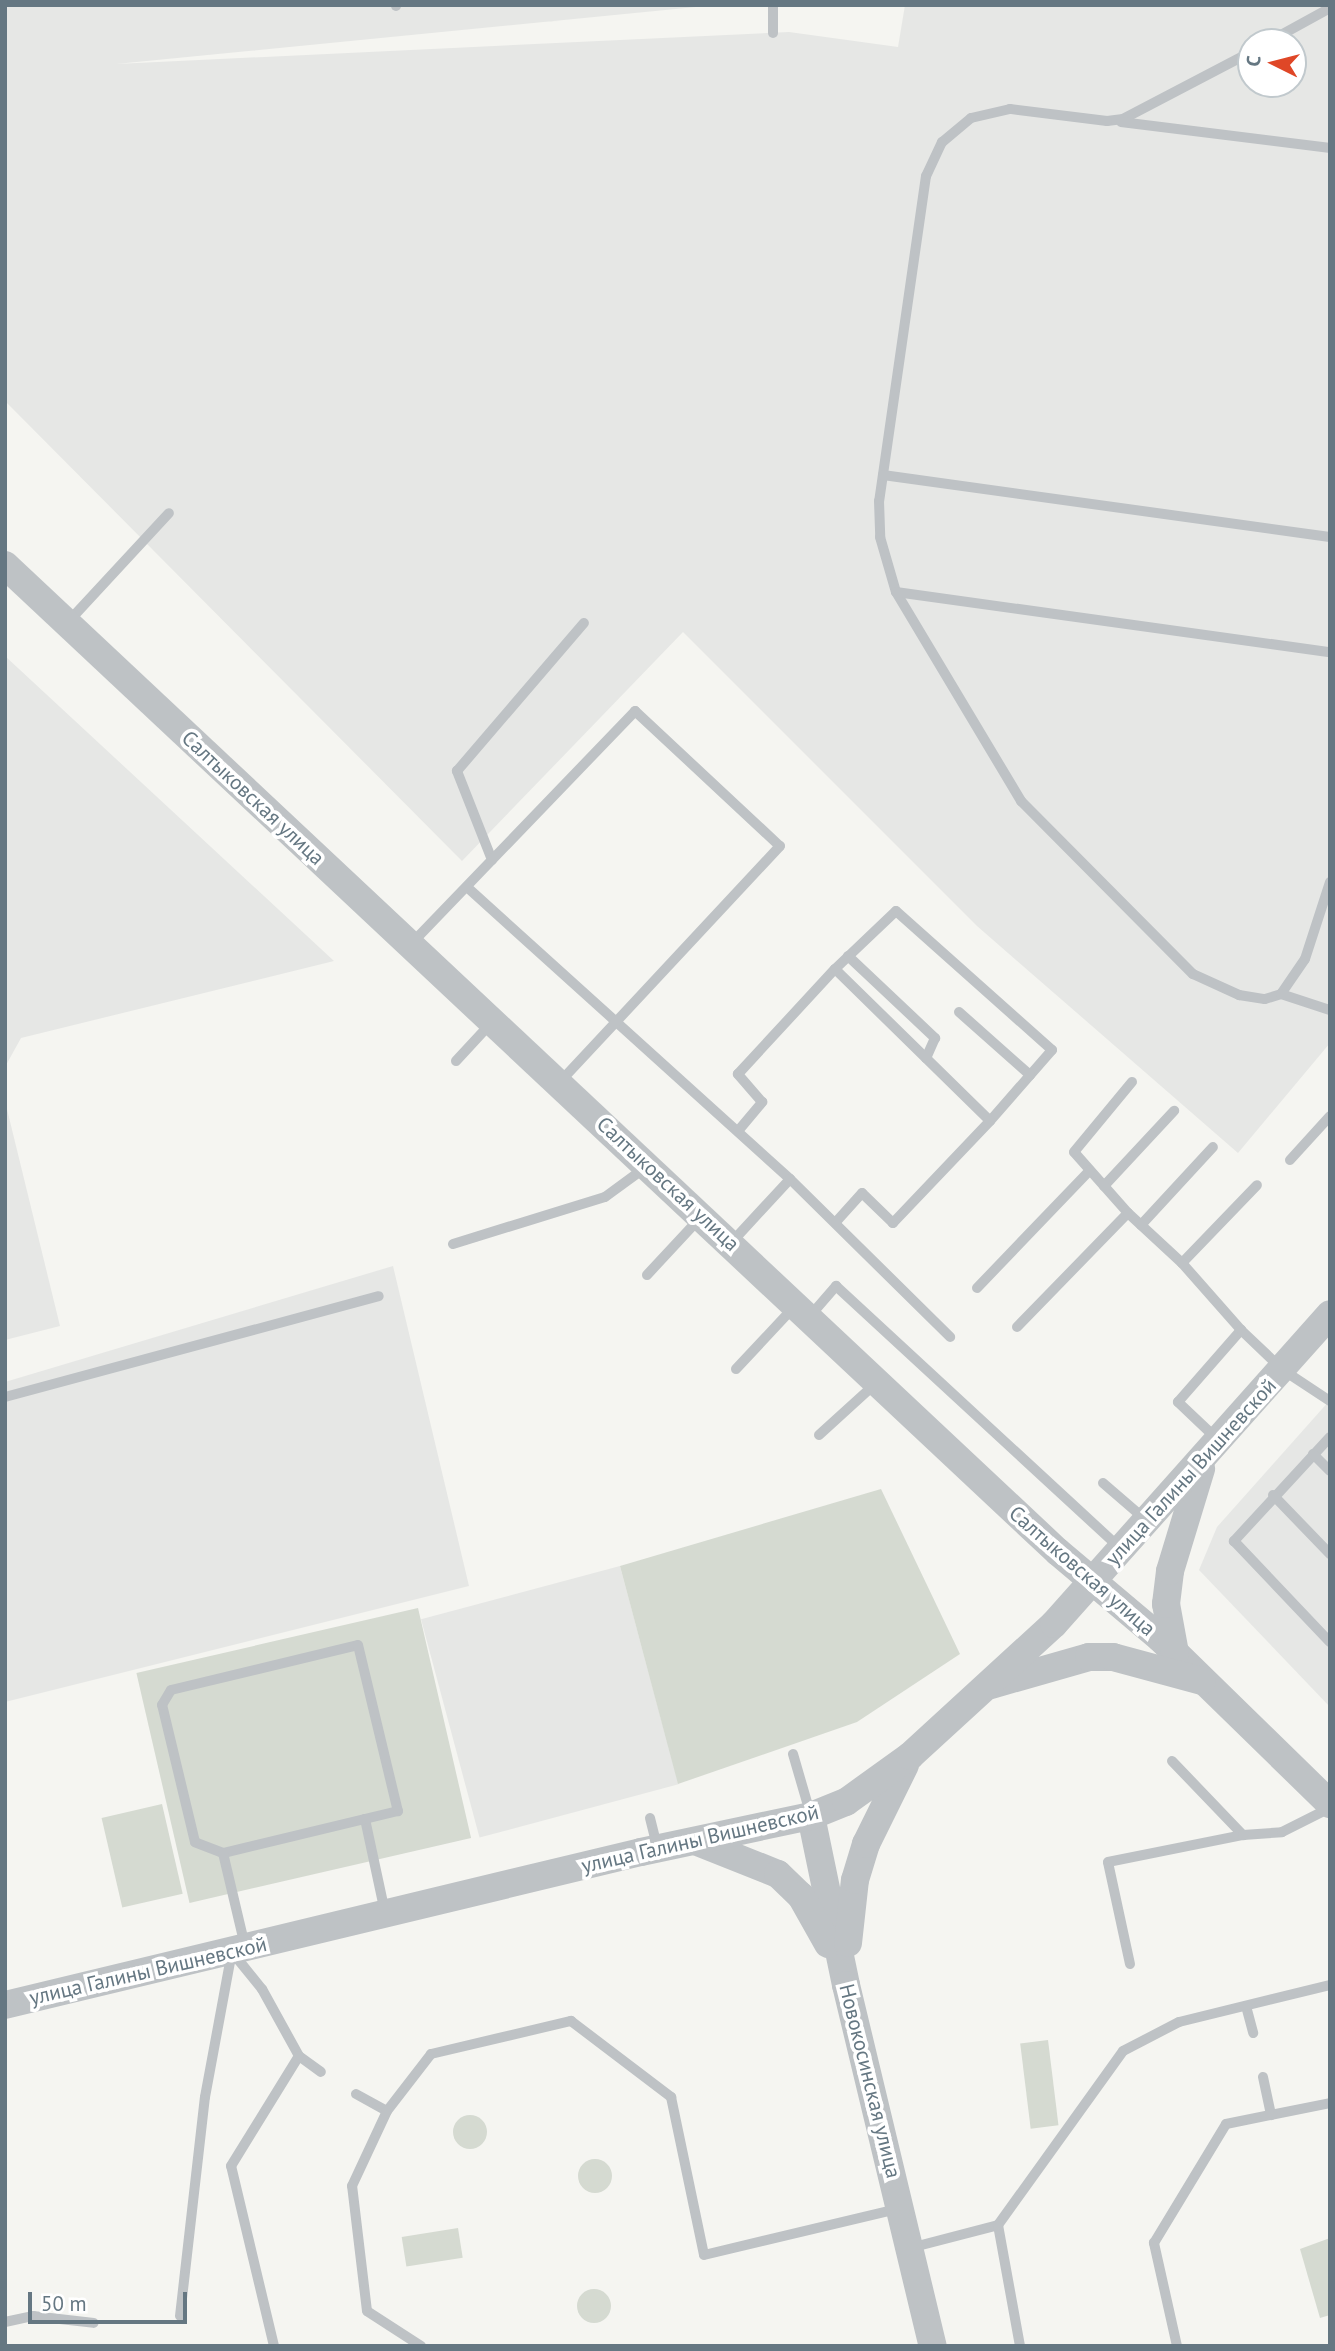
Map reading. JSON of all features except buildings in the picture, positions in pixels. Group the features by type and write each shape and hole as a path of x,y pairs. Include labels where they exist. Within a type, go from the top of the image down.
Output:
{"street":[{"name":"Салтыковская улица","path":"5,565 1092,1582 1206,1682 1330,1806"},
{"name":"улица Галины Вишневской","path":"5,2005 658,1848 811,1816 846,1802 910,1756 1092,1582 1212,1451 1330,1314"},
{"path":"1175,1653 1166,1604 1170,1571 1212,1451"},
{"path":"985,1687 1089,1657 1112,1657 1206,1682"},
{"path":"846,1985 855,1880 878,1811 910,1756"},
{"name":"Новокосинская улица","path":"811,1816 846,1985 933,2346"},
{"path":"692,1841 757,1863 794,1888 819,1924 846,1985"}],"lane":[{"path":"773,5 773,33"},
{"path":"1294,28 1330,8"},
{"path":"1107,121 1139,113 1237,60"},
{"path":"1330,148 1010,108 989,111 954,128 933,157 926,176 883,475 880,537 897,592 1021,801 1192,974 1239,995 1265,999 1280,994 1305,959 1330,882"},
{"path":"883,475 1330,537"},
{"path":"67,623 169,513"},
{"path":"897,592 1330,652"},
{"path":"492,860 457,771 584,623"},
{"path":"410,945 468,888 635,711 780,846 619,1024 558,1084"},
{"path":"468,888 790,1179 950,1337"},
{"path":"738,1131 762,1102 738,1074 835,969 896,911 1052,1050 990,1121 893,1223 862,1193 836,1222"},
{"path":"848,956 935,1038 926,1058"},
{"path":"835,969 990,1121"},
{"path":"1280,994 1330,1010"},
{"path":"958,1012 1030,1075"},
{"path":"456,1061 492,1022"},
{"path":"1132,1082 1074,1153 1128,1213 1182,1263 1241,1330 1283,1370 1330,1401"},
{"path":"1104,1186 1174,1111"},
{"path":"1290,1160 1330,1116"},
{"path":"1141,1225 1213,1147"},
{"path":"453,1244 605,1197 647,1166"},
{"path":"977,1288 1090,1170"},
{"path":"731,1243 790,1179"},
{"path":"1182,1263 1257,1185"},
{"path":"1017,1327 1128,1213"},
{"path":"646,1275 702,1216"},
{"path":"736,1369 803,1310 836,1286 1121,1549"},
{"path":"5,1397 379,1296"},
{"path":"1212,1451 1178,1402 1241,1330"},
{"path":"819,1435 877,1382"},
{"path":"1330,1437 1273,1495 1234,1541 1330,1642"},
{"path":"1313,1454 1330,1471"},
{"path":"1103,1483 1147,1521"},
{"path":"1273,1495 1330,1553"},
{"path":"358,1645 398,1811 223,1853 195,1842 162,1705 171,1690 358,1645"},
{"path":"793,1754 811,1816"},
{"path":"1172,1762 1243,1835"},
{"path":"1130,1964 1108,1862 1243,1835 1282,1832 1330,1806"},
{"path":"650,1818 658,1848"},
{"path":"365,1819 386,1914"},
{"path":"223,1853 239,1950 299,2056 321,2071"},
{"path":"180,2316 205,2097 239,1950"},
{"path":"909,2248 998,2225 1123,2051 1179,2022 1330,1985"},
{"path":"1246,2006 1253,2034"},
{"path":"421,2346 367,2311 352,2186 387,2111 431,2054 570,2021 671,2097 704,2255 900,2209"},
{"path":"274,2346 230,2166 299,2056"},
{"path":"1263,2077 1271,2115"},
{"path":"356,2094 387,2111"},
{"path":"1177,2346 1154,2243 1226,2124 1330,2103"},
{"path":"998,2225 1020,2346"},
{"path":"5,2322 33,2316 94,2323"}],"shaded area":[{"path":"5,5 716,5 116,64 789,32 898,47 905,5 1330,5 1330,1043 1238,1153 977,926 683,632 462,861 5,401"},
{"path":"5,656 334,961 21,1038 5,1067"},
{"path":"5,1101 60,1326 5,1340"},
{"path":"393,1266 469,1586 5,1702 5,1382"},
{"path":"1330,1400 1330,1707 1199,1570 1217,1527"},
{"path":"881,1489 960,1654 857,1722 678,1784 620,1566"},
{"path":"620,1566 678,1784 480,1838 421,1619"},
{"path":"418,1608 471,1838 189,1903 136,1673"},
{"path":"162,1804 183,1894 122,1908 102,1818"},
{"path":"1048,2040 1058,2125 1031,2129 1020,2043"},
{"path":"470,2115 482,2120 487,2132 482,2144 470,2149 458,2144 453,2132 458,2120"},
{"path":"595,2159 607,2164 612,2176 607,2188 595,2193 583,2188 578,2176 583,2164"},
{"path":"458,2228 463,2258 406,2267 402,2237"},
{"path":"1330,2238 1330,2315 1320,2318 1300,2249"},
{"path":"594,2289 606,2294 611,2306 606,2318 594,2323 582,2318 577,2306 582,2294"}]}
